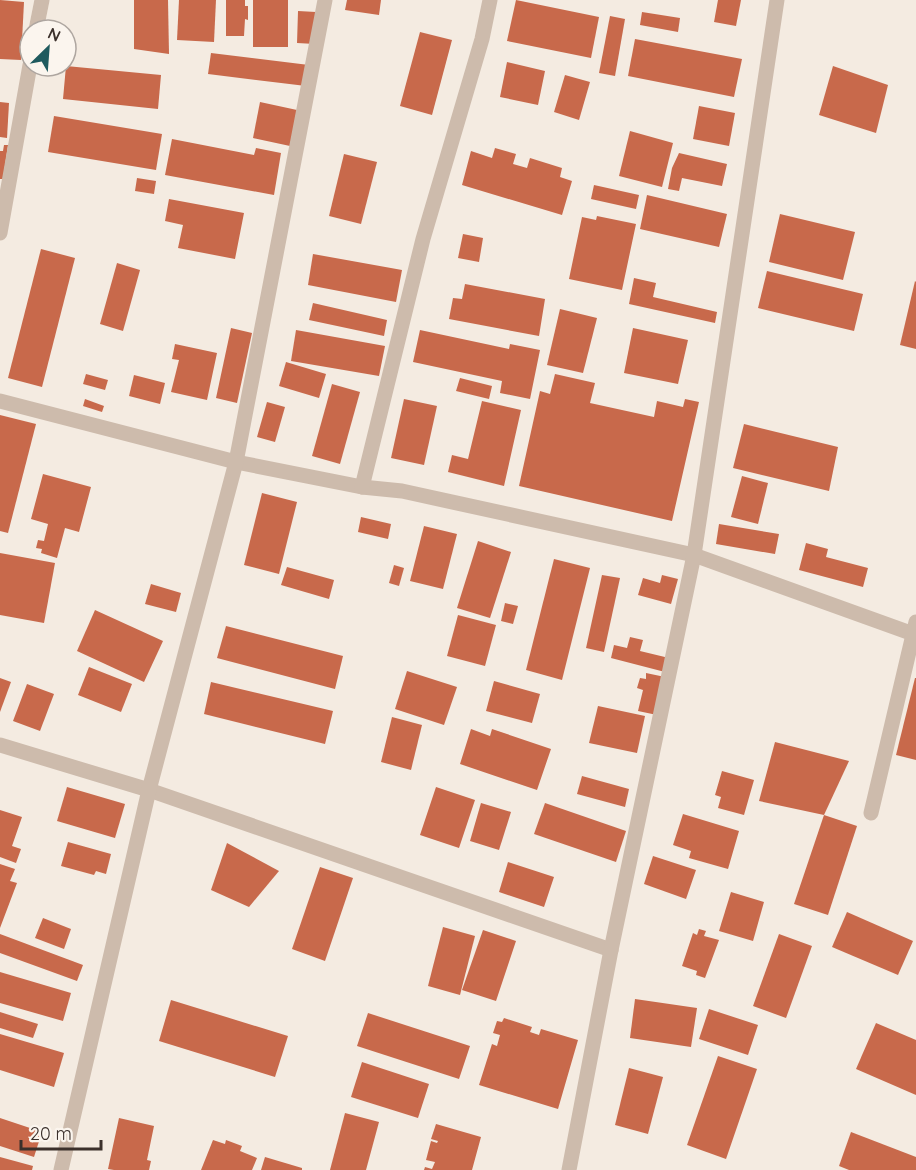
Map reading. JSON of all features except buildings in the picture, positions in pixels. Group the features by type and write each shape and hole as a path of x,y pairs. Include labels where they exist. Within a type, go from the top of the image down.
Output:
{"street":[{"path":"38,18 42,0"},
{"path":"61,1170 148,790 236,462 326,0"},
{"path":"362,487 423,239 478,50 490,0"},
{"path":"569,1170 611,950 694,555 777,0"},
{"path":"0,233 28,78"},
{"path":"0,401 236,462 362,487 402,491 694,555 915,631 872,813"},
{"path":"0,745 148,790 611,950"}]}
